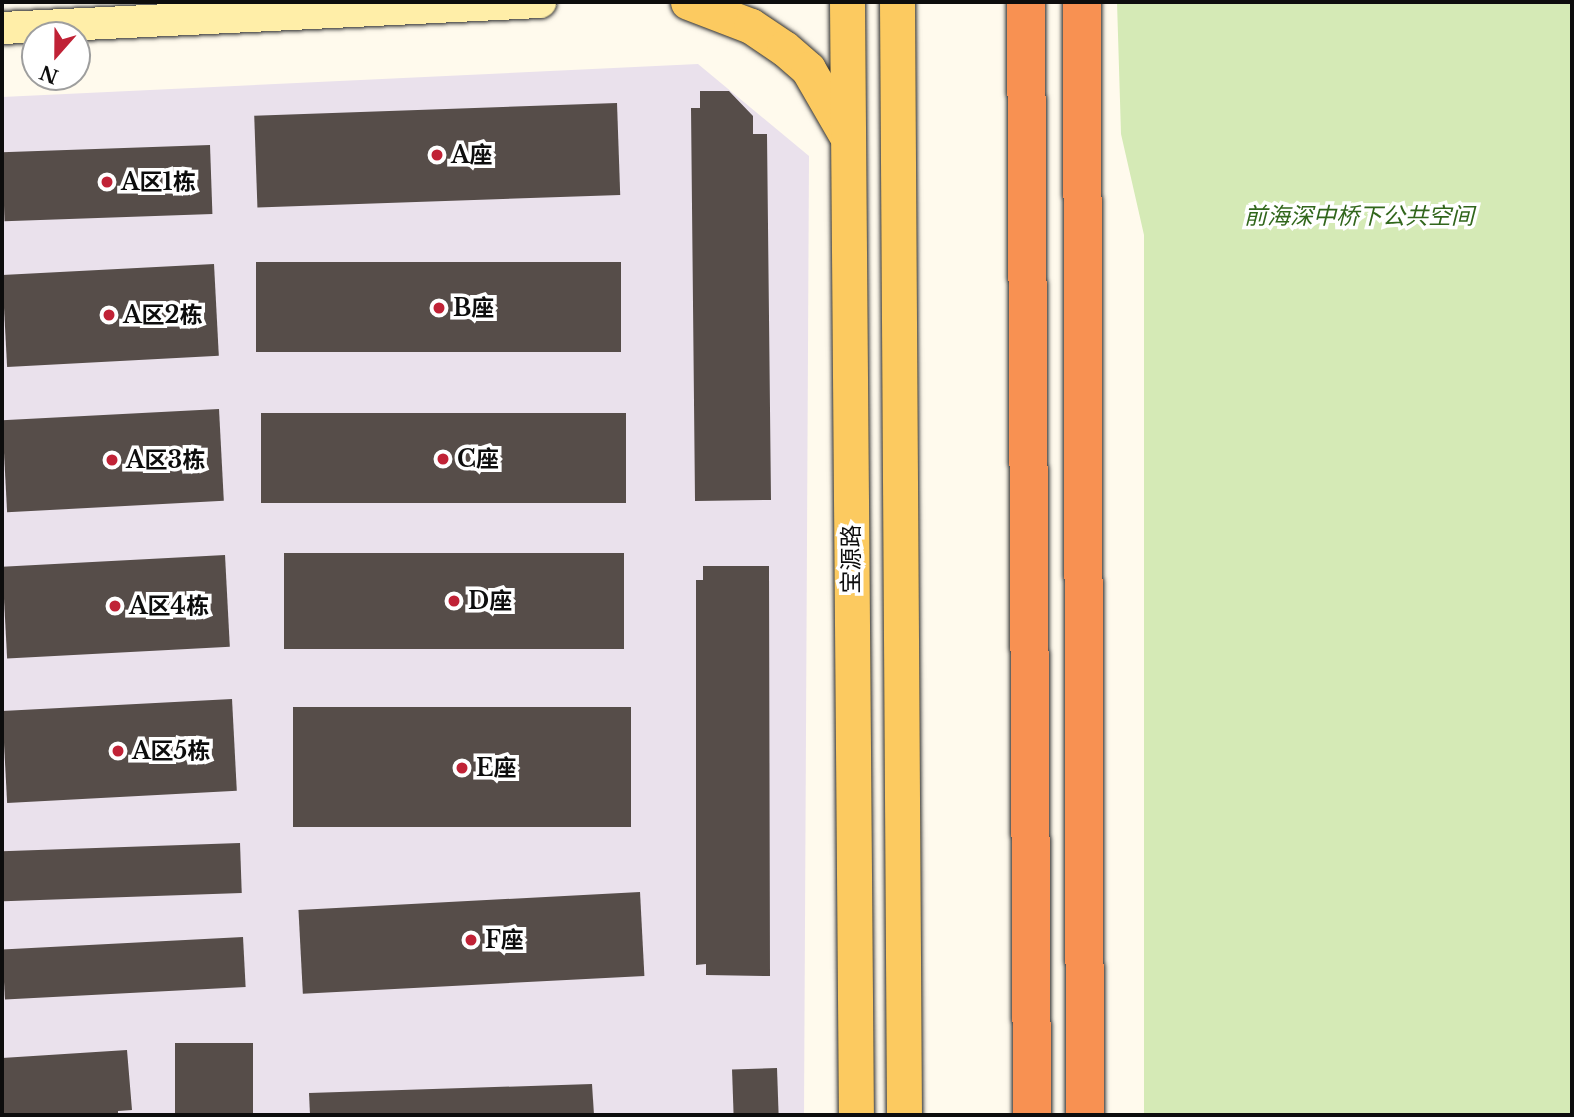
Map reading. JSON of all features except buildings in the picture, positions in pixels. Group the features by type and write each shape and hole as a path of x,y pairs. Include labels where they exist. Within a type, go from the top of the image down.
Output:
{"highway":[{"path":"1026,2 1032,1115"},
{"path":"1082,2 1085,1115"}],"main road":[{"path":"2,28 540,2"},
{"path":"688,2 751,26 784,48 808,69 832,104 848,140"},
{"name":"宝源路","path":"847,2 856,1115"},
{"path":"897,2 904,1115"}],"shaded area":[{"path":"698,64 809,156 804,1115 2,1115 2,97"}],"green space":[{"name":"前海深中桥下公共空间","path":"1117,2 1572,2 1572,1115 1144,1115 1144,235 1121,134"}],"place":[{"name":"A座","path":"437,155"},
{"name":"A区1栋","path":"107,182"},
{"name":"B座","path":"439,308"},
{"name":"A区2栋","path":"109,315"},
{"name":"C座","path":"443,459"},
{"name":"A区3栋","path":"112,460"},
{"name":"D座","path":"454,601"},
{"name":"A区4栋","path":"115,606"},
{"name":"A区5栋","path":"118,751"},
{"name":"E座","path":"462,768"},
{"name":"F座","path":"471,940"}]}
